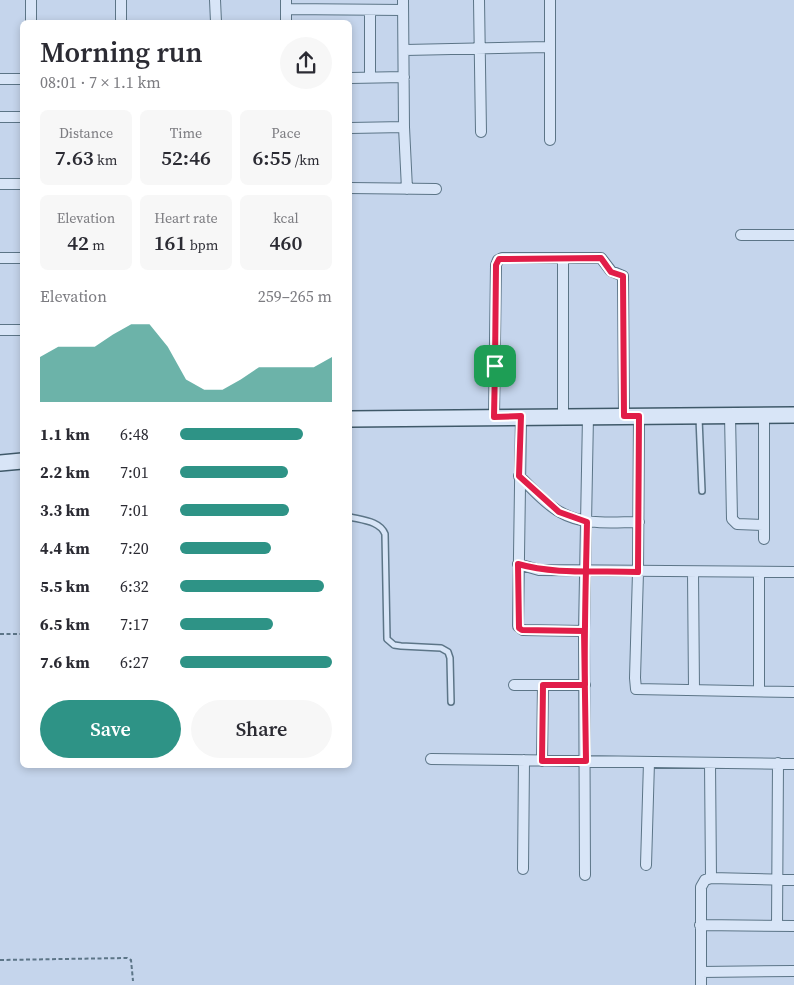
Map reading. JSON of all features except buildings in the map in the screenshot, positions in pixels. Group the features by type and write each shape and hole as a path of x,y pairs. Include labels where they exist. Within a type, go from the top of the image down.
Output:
{"street":[{"path":"30,0 31,20"},
{"path":"121,0 121,20"},
{"path":"215,0 216,20"},
{"path":"479,0 481,132"},
{"path":"550,0 550,140"},
{"path":"286,20 286,4 370,10 403,5 405,50 404,127 407,188"},
{"path":"370,10 370,78"},
{"path":"405,50 550,47"},
{"path":"352,78 404,77"},
{"path":"0,79 20,79"},
{"path":"0,117 20,117"},
{"path":"352,128 404,127"},
{"path":"0,184 20,184"},
{"path":"352,188 436,188"},
{"path":"741,235 794,235"},
{"path":"0,258 20,258"},
{"path":"494,417 496,262 502,258 601,258 611,272 624,279 639,522 636,688 642,690 794,692"},
{"path":"563,259 563,417"},
{"path":"0,330 20,330"},
{"path":"730,415 732,519 737,524 764,525"},
{"path":"764,415 764,539"},
{"path":"352,419 794,415"},
{"path":"521,416 518,564 519,628 522,630 584,631"},
{"path":"585,876 584,631 588,416"},
{"path":"0,462 20,461"},
{"path":"519,476 559,512 587,522 639,522"},
{"path":"518,564 539,570 794,572"},
{"path":"693,572 694,690"},
{"path":"759,572 759,691"},
{"path":"514,685 585,685"},
{"path":"542,761 543,685"},
{"path":"431,759 794,764"},
{"path":"523,869 524,760"},
{"path":"646,865 649,762"},
{"path":"710,763 711,878"},
{"path":"777,926 778,763"},
{"path":"701,985 701,887 704,880 711,878 794,880"},
{"path":"700,924 794,926"},
{"path":"701,972 794,971"}],"lane":[{"path":"699,415 702,491"},
{"path":"352,518 380,526 385,534 388,639 394,645 441,648 448,652 450,658 451,702"}],"path":[{"path":"0,634 20,634"},
{"path":"0,960 127,958 132,960 133,981"}],"route":[{"path":"495,366 494,417 521,416 519,476 559,512 587,522 586,570 584,631 585,685 543,685 542,761 586,761 584,631 522,630 519,628 517,622 518,564 539,570 586,570 638,572 639,416 624,416 625,282 623,276 611,272 601,258 499,259 496,262 495,366"}]}
